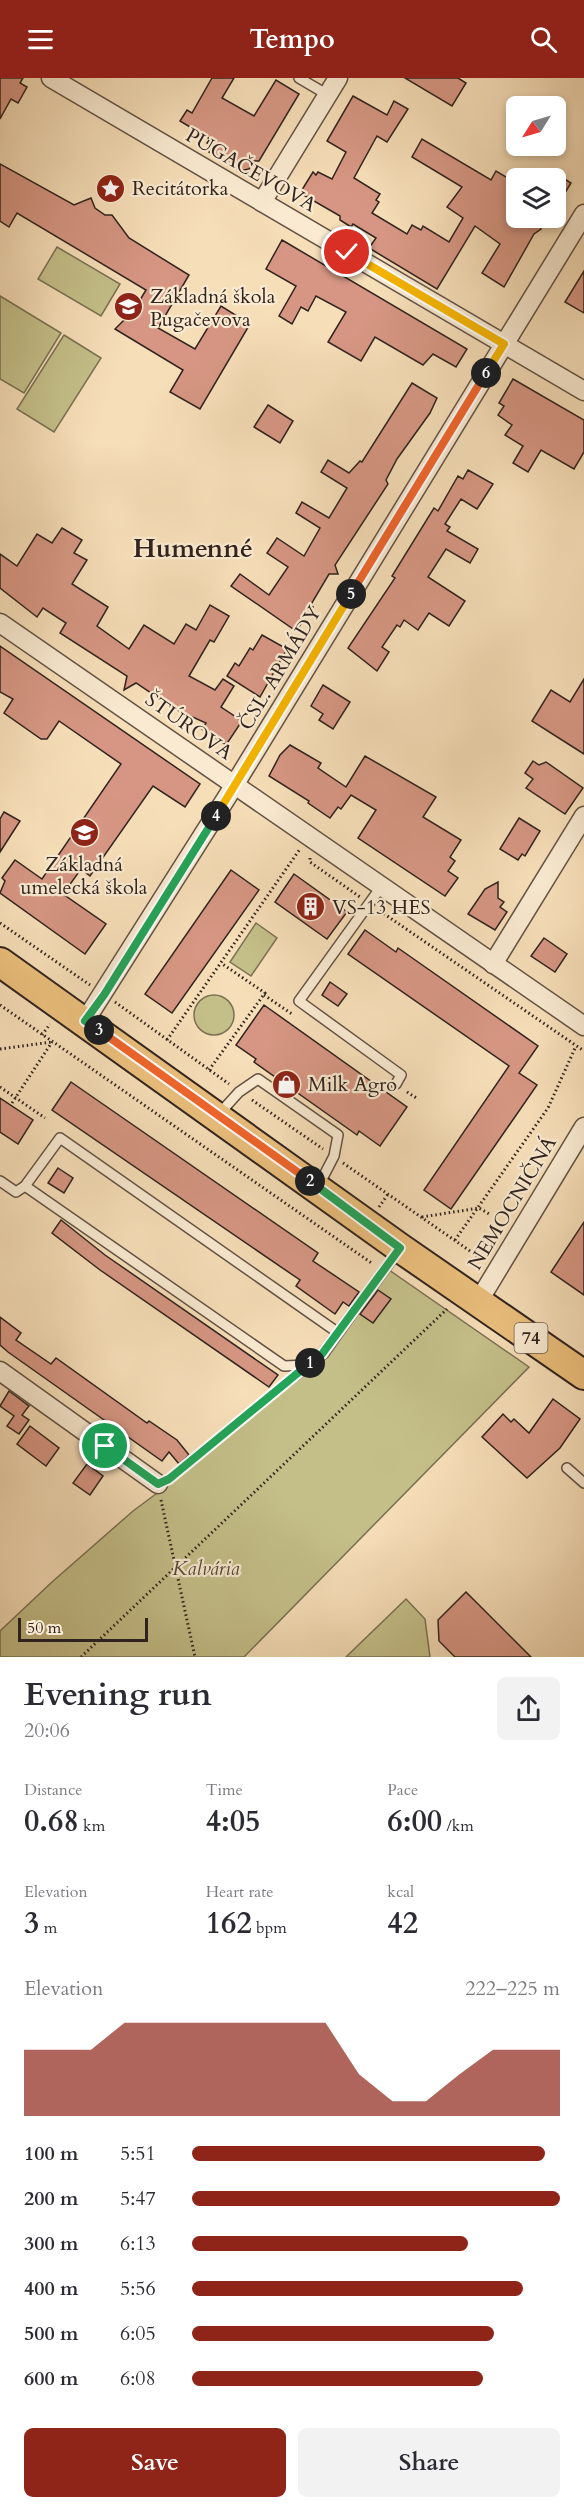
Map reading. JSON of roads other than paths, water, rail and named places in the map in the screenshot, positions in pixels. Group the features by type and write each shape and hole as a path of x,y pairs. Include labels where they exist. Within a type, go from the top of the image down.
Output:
{"main road":[{"name":"74","path":"0,962 318,1187 400,1248 584,1375"}],"street":[{"name":"PUGAČEVOVA","path":"51,78 584,391"},
{"path":"262,202 338,78"},
{"name":"ČSL. ARMÁDY","path":"85,1021 104,995 234,785 584,214"},
{"name":"ŠTÚROVA","path":"0,623 584,1026"},
{"path":"493,964 584,816"},
{"name":"NEMOCNIČNÁ","path":"478,1302 584,1127"},
{"path":"0,1371 158,1484"}],"lane":[{"path":"300,78 328,96"},
{"path":"381,887 299,1001 401,1075 396,1084"},
{"path":"217,1116 239,1092 258,1079 338,1135 334,1156 318,1187"},
{"path":"0,1181 16,1192 25,1186 60,1138 338,1332"},
{"path":"25,1186 284,1366 307,1365 322,1354 400,1248"},
{"path":"567,1468 584,1483"}],"place":[{"name":"Recitátorka","path":"111,188"},
{"name":"Základná škola Pugačevova","path":"129,307"},
{"name":"Základná umelecká škola","path":"84,833"},
{"name":"VS-13 HES","path":"311,907"},
{"name":"Milk Agro","path":"287,1084"}],"district":[{"name":"Humenné","path":"193,548"}],"park label":[{"name":"Kalvária","path":"206,1568"}]}
